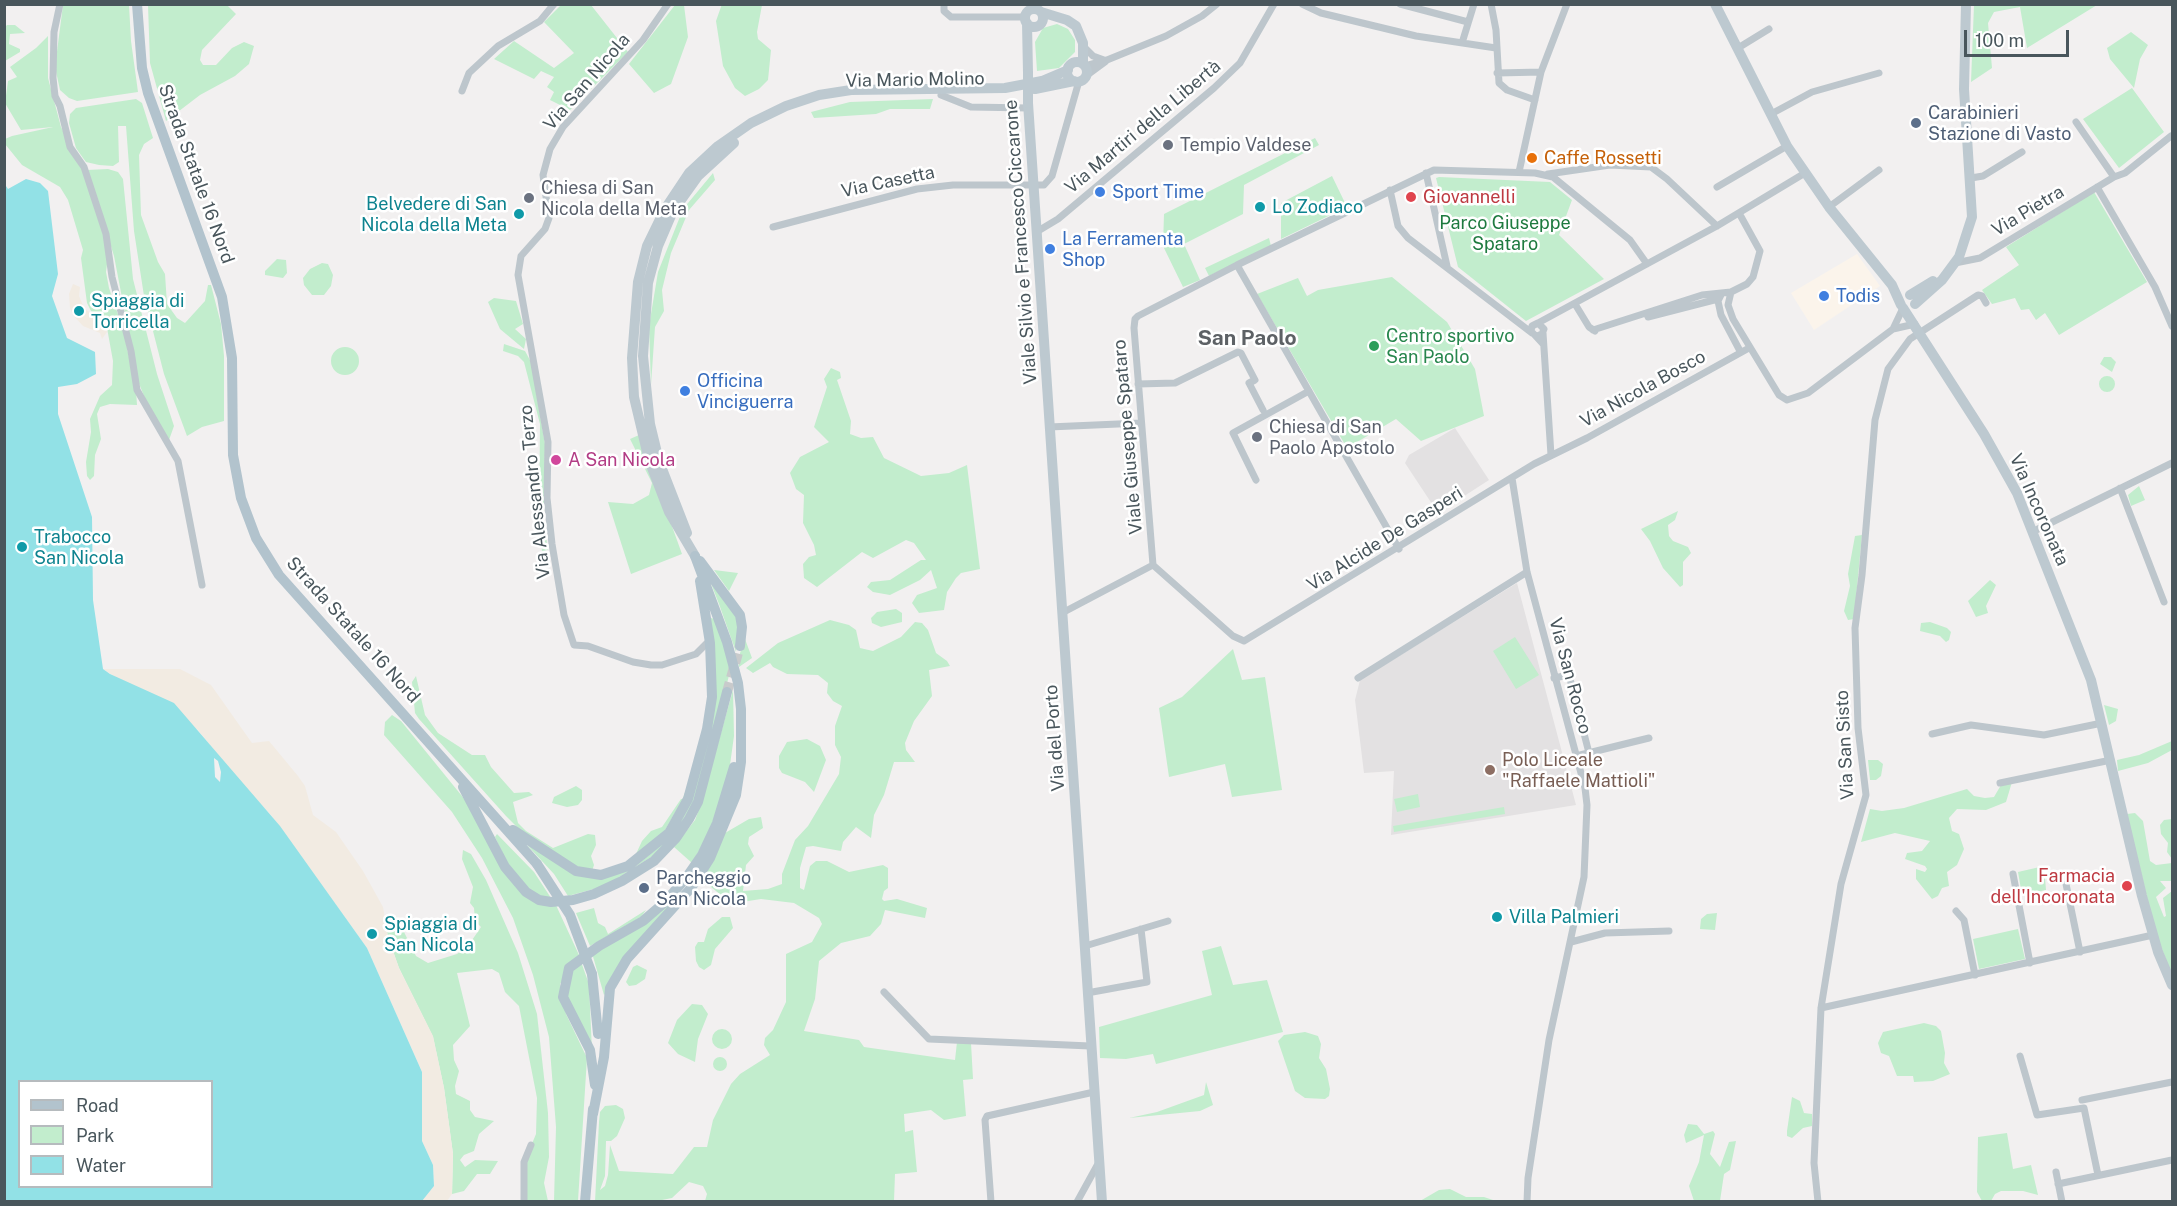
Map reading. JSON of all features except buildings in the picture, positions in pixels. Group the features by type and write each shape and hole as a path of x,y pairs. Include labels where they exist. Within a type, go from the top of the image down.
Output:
{"main road":[{"name":"Strada Statale 16 Nord","path":"137,4 142,68 148,93 222,297 232,358 233,455 241,498 256,538 279,575 537,864 570,915 592,974 599,1020 585,1202"},
{"name":"Via Incoronata","path":"1715,4 1787,146 1829,207 1908,302 1917,328 2008,475 2091,680 2153,935 2172,985"},
{"path":"1908,302 1954,265 1964,247 1972,217 1964,89 1966,4"},
{"path":"1032,15 1060,17 1076,27 1083,43 1078,72"},
{"name":"Viale Silvio e Francesco Ciccarone","path":"1032,15 1028,55 1028,105 1050,428"},
{"name":"Via Mario Molino","path":"696,556 659,461 650,424 645,379 644,321 648,283 658,246 673,211 698,176 724,149 754,128 789,112 852,95 1010,94 1078,72"},
{"name":"Via Mario Molino","path":"696,556 669,512 649,460 636,407 632,358 638,282 647,246 665,209 689,174 718,146 751,123 786,106 819,95 851,90 994,89 1078,72"},
{"name":"Via del Porto","path":"1050,428 1102,1202"},
{"path":"498,819 557,860 589,875 612,873 649,852 669,833 688,799 707,729 712,697 710,640 696,556"},
{"path":"696,556 714,577 740,615 742,627 740,646"},
{"path":"593,1114 604,1057 610,988 627,959 691,888 710,858 736,795 741,762 739,749 741,709 738,682 727,642 696,556"},
{"path":"451,766 514,880 526,892 539,900 551,902 573,900 594,894 637,872 654,861 676,838 698,802 727,692"},
{"path":"595,1085 590,1050 563,997 566,976 578,960 643,921 665,902 686,878 702,855 717,824 739,749"}],"street":[{"path":"60,4 54,32 55,96 60,106 70,147 84,166 106,234 111,277 128,341 137,390 178,461 201,585"},
{"path":"462,91 469,74 498,46 540,21 554,4"},
{"name":"Via San Nicola","path":"544,184 546,158 563,127 643,40 668,4"},
{"path":"944,4 944,11 951,17 1032,15"},
{"path":"1034,186 1044,184 1052,176 1078,72 1166,36 1202,16 1217,4"},
{"name":"Via Martiri della Libertà","path":"1038,231 1058,219 1214,88 1240,63 1274,4"},
{"path":"1302,4 1321,13 1416,36 1496,48"},
{"path":"1400,4 1468,22"},
{"path":"1462,43 1474,4"},
{"path":"1491,4 1496,23 1497,73 1502,87 1535,100"},
{"path":"1520,172 1541,72 1567,4"},
{"path":"1738,48 1769,28"},
{"path":"1083,43 1093,57 1107,60"},
{"path":"1497,73 1541,72"},
{"path":"1771,114 1812,92 1879,73"},
{"path":"941,95 970,107 1028,105"},
{"path":"2076,122 2114,177"},
{"name":"Via Pietra","path":"1954,265 1980,258 2114,177 2125,173 2171,136"},
{"path":"1717,188 1787,146"},
{"path":"1971,178 1983,176 2022,152"},
{"path":"1546,174 1619,165 1651,168 1667,179 1717,226"},
{"name":"Viale Giuseppe Spataro","path":"1153,565 1135,319 1237,265 1434,170 1546,174 1567,186 1630,240 1647,264"},
{"path":"1829,207 1879,170"},
{"path":"1426,173 1447,266"},
{"path":"1538,330 1548,318 1717,226 1804,173"},
{"name":"Via Alessandro Terzo","path":"544,184 550,210 548,223 542,234 521,256 518,275 548,442 547,498 552,544 564,615 574,645 601,649 642,665 662,665 696,654 710,640"},
{"name":"Via Casetta","path":"773,227 899,191 953,185 1034,186"},
{"path":"2097,187 2150,277 2172,326"},
{"path":"1390,190 1398,226 1403,232 1521,325 1538,330"},
{"path":"1719,297 1751,281 1760,251 1739,213"},
{"path":"1237,265 1399,549"},
{"path":"1731,292 1728,299 1730,313 1749,348 1779,395 1790,400 1808,393 1893,329 1908,302"},
{"path":"1575,304 1594,330 1712,293 1719,297"},
{"path":"1893,329 1917,328 1978,295 1982,296 1986,303"},
{"path":"1719,297 1721,315 1740,351"},
{"name":"Via San Sisto","path":"1818,1202 1814,1163 1821,1008 1841,884 1866,795 1858,728 1855,628 1862,575 1875,420 1888,369 1917,328"},
{"path":"1538,330 1544,347 1551,455"},
{"name":"Via Nicola Bosco","path":"1551,455 1587,438 1749,348"},
{"path":"1138,384 1175,383 1241,352 1255,380 1249,383 1263,410"},
{"path":"1257,480 1233,433 1309,391"},
{"path":"1050,428 1141,423"},
{"name":"Via Alcide De Gasperi","path":"1153,565 1233,636 1244,642 1551,455"},
{"path":"2032,532 2172,463"},
{"name":"Via San Rocco","path":"1512,478 1527,572 1586,797 1587,846 1584,878 1571,942 1557,992 1528,1178 1527,1202"},
{"path":"2120,488 2164,602"},
{"path":"1062,613 1153,565"},
{"path":"1358,678 1527,572"},
{"path":"696,654 712,662"},
{"path":"1554,678 1569,675 1589,753"},
{"path":"1932,734 1971,725 2044,735 2102,723"},
{"path":"1576,756 1649,738"},
{"path":"2000,783 2111,760"},
{"path":"2013,874 2030,963"},
{"path":"2066,884 2080,952"},
{"path":"1956,911 1964,920 1975,975"},
{"path":"1085,946 1168,921"},
{"path":"1087,993 1147,982 1141,929"},
{"path":"1571,942 1605,933 1669,931"},
{"path":"1821,1008 2153,935"},
{"path":"884,992 929,1039 1090,1046"},
{"path":"2020,1056 2037,1115 2084,1108 2098,1175"},
{"path":"2082,1100 2172,1082"},
{"path":"992,1202 985,1120 987,1116 1094,1092"},
{"path":"524,1202 524,1162 531,1144"},
{"path":"2058,1184 2172,1160"},
{"path":"1077,1202 1099,1162"},
{"path":"2056,1172 2062,1202"}],"shaded area":[{"path":"1857,254 1880,286 1814,330 1791,293"},
{"path":"1455,428 1489,480 1438,513 1405,463 1409,455"},
{"path":"1517,583 1576,805 1391,835 1394,771 1364,773 1355,700 1360,680"}],"green space":[{"path":"722,4 762,5 757,32 758,39 771,50 768,80 759,89 745,96 735,88 723,66 716,21"},
{"path":"2097,4 2027,48 2020,7 1994,12 1988,23 1992,68 1971,82 1974,5"},
{"path":"63,5 129,5 138,92 77,101 69,98 60,90 55,67"},
{"path":"148,5 227,5 236,14 202,50 200,60 203,65 216,65 232,48 244,42 254,46 249,64 235,76 200,95 166,121 150,63"},
{"path":"561,5 591,5 628,52 570,110 550,100 554,92 547,87 554,77 541,71 534,79 494,59 514,41 554,68 574,53 544,22"},
{"path":"675,5 684,5 688,37 671,84 654,93 629,64"},
{"path":"1057,24 1068,29 1075,40 1075,52 1059,68 1037,71 1035,42 1043,28"},
{"path":"15,25 25,33 10,34 9,44 20,49 20,52 5,61 5,27"},
{"path":"2131,32 2148,45 2140,59 2134,88 2110,59 2107,48"},
{"path":"48,36 48,78 61,127 81,165 103,232 108,257 106,272 109,288 123,329 136,390 137,405 110,404 100,407 97,414 101,439 95,455 94,476 90,480 87,476 86,462 91,432 90,419 100,396 112,385 113,361 107,328 92,313 87,303 81,258 83,250 68,200 60,187 22,165 5,144 5,139 12,136 53,127 21,130 5,103 8,81 17,77 10,67"},
{"path":"2132,88 2164,132 2119,168 2083,119"},
{"path":"136,99 142,103 153,138 144,144 139,155 141,215 158,262 165,274 167,304 177,318 185,323 205,301 208,285 211,285 221,324 224,356 224,421 202,427 187,436 164,374 144,296 134,231 126,126 118,126 119,162 113,166 86,162 76,148 69,123 70,114 76,108"},
{"path":"933,99 930,109 890,109 876,114 814,118 811,112 850,102"},
{"path":"1315,138 1319,145 1244,185 1243,214 1184,244 1200,280 1183,287 1163,246 1164,214"},
{"path":"108,169 118,172 123,179 133,279 157,374 174,426 169,440 146,401 138,381 114,256 87,170"},
{"path":"713,173 715,180 689,210 671,253 662,290 664,311 655,327 651,385 649,326 658,272 683,209"},
{"path":"1332,176 1347,207 1281,239 1281,203"},
{"name":"Parco Giuseppe Spataro","path":"1436,178 1550,182 1572,200 1559,235 1604,279 1526,321 1458,267"},
{"path":"2094,192 2147,282 2059,335 2045,313 2036,320 2029,309 2021,310 2015,298 1992,304 1982,290 2019,265 2006,247"},
{"path":"1269,238 1271,246 1209,276 1205,268"},
{"path":"277,259 286,260 287,273 283,278 265,275 265,271"},
{"path":"322,263 328,264 333,275 331,286 324,295 312,295 304,285 303,278 310,269"},
{"name":"Centro sportivo San Paolo","path":"1392,277 1447,322 1475,369 1484,416 1421,441 1396,419 1347,448 1257,294 1298,278 1307,296 1318,290"},
{"path":"494,298 516,301 523,324 515,329 526,339 524,349 500,329 488,302"},
{"path":"504,344 525,351 531,362 545,444 544,523 548,550 542,551 539,525 540,424 524,362 518,356 503,351"},
{"path":"345,347 355,351 359,361 355,371 345,375 335,371 331,361 335,351"},
{"path":"2104,357 2111,357 2116,362 2112,372 2100,364"},
{"path":"831,368 840,372 841,378 837,380 851,421 850,434 861,438 873,437 884,458 921,476 949,473 967,465 980,569 961,573 956,578 947,592 944,610 919,613 912,603 917,595 937,588 931,570 920,580 890,595 873,592 867,587 871,582 890,580 921,560 926,560 914,543 906,540 873,558 862,552 817,587 804,578 803,564 809,557 816,555 814,545 803,523 804,495 796,489 790,473 800,457 829,442 814,427 827,387 824,379"},
{"path":"2107,376 2113,378 2115,384 2113,390 2107,392 2101,390 2099,384 2101,378"},
{"path":"639,435 682,554 631,574 608,502 633,504 649,495 652,483 630,439"},
{"path":"2139,486 2145,500 2131,506 2128,495"},
{"path":"1678,511 1675,520 1668,525 1669,536 1673,541 1688,547 1691,553 1683,562 1683,585 1680,587 1663,568 1650,541 1641,529"},
{"path":"1862,535 1854,619 1848,620 1844,611 1850,586 1848,574 1855,536"},
{"path":"714,570 738,573 729,591"},
{"path":"708,576 740,621 736,652 719,604"},
{"path":"1990,580 1996,585 1986,606 1988,613 1976,617 1968,601"},
{"path":"896,609 902,613 902,622 881,627 872,623 871,618 877,612"},
{"path":"711,618 715,619 731,668 697,798 664,849 605,886 568,896 554,874 527,845 587,876 637,865 666,841 708,734"},
{"path":"830,620 849,625 856,630 860,648 873,651 901,637 915,622 922,623 928,630 936,653 950,666 929,670 932,696 914,721 905,743 906,750 915,762 894,762 884,795 874,815 871,838 856,827 843,842 841,851 806,847 800,868 800,888 804,890 810,866 816,861 827,861 849,872 883,865 888,868 888,888 884,891 882,899 884,901 897,899 927,908 925,918 885,910 881,924 870,936 841,943 819,961 815,999 804,1031 859,1040 864,1047 955,1060 957,1042 971,1043 973,1079 963,1080 966,1116 944,1120 931,1110 904,1114 905,1132 913,1130 917,1172 895,1174 894,1201 705,1201 707,1194 703,1186 689,1182 672,1198 657,1201 595,1202 600,1112 605,1106 616,1105 623,1109 625,1118 617,1136 611,1141 606,1141 605,1176 600,1190 605,1186 608,1175 610,1145 619,1171 673,1174 694,1147 707,1147 713,1120 731,1084 740,1074 770,1055 764,1045 765,1038 773,1030 786,1002 786,954 812,942 822,924 819,918 794,903 761,899 736,903 727,900 700,878 725,833 749,819 761,817 763,828 749,837 748,844 754,856 746,865 743,891 768,889 782,884 782,874 795,840 808,826 839,774 841,757 835,745 835,726 842,706 833,701 827,693 828,683 818,675 787,674 770,663 753,673 746,668 778,643"},
{"path":"1930,622 1947,628 1951,632 1949,640 1946,642 1940,636 1920,631 1921,623"},
{"path":"1515,637 1539,675 1516,689 1493,651"},
{"path":"745,639 752,658 739,667 738,659"},
{"path":"1233,649 1242,680 1265,677 1282,790 1232,797 1225,764 1169,777 1159,708 1182,697"},
{"path":"416,676 425,715 438,733 472,755 485,755 491,767 514,793 529,792 533,795 513,802 518,823 526,831 553,848 588,834 595,835 596,845 591,856 594,865 592,871 576,866 523,833 506,816 415,713 412,682"},
{"path":"733,690 734,736 729,772 715,823 692,863 674,847 695,820"},
{"path":"2104,705 2118,709 2116,721 2109,725"},
{"path":"392,715 401,721 466,801 516,887 555,903 579,955 560,984 566,1014 587,1058 578,1201 554,1201 556,1127 549,1037 533,975 513,918 482,858 452,812 384,735 385,722"},
{"path":"807,739 820,746 826,760 814,792 805,782 782,773 779,768 779,756 787,742"},
{"path":"2172,741 2172,750 2148,763 2118,771 2117,760 2139,755"},
{"path":"1868,760 1878,760 1883,764 1881,776 1876,780 1870,780"},
{"path":"2012,782 2006,802 1986,810 1957,809 1949,818 1952,831 1959,834 1964,849 1957,865 1947,872 1949,886 1942,888 1938,896 1932,899 1916,879 1916,869 1925,872 1927,869 1925,866 1905,859 1907,853 1922,851 1930,841 1895,833 1861,842 1870,809 1882,811 1904,808 1967,789 1974,796 1994,797 2001,785"},
{"path":"576,786 582,790 582,800 578,805 567,807 552,803 554,797"},
{"path":"1418,794 1420,807 1397,812 1394,799"},
{"path":"683,799 661,837 636,854 642,841 651,831 662,827"},
{"path":"1504,807 1505,814 1394,832 1393,826"},
{"path":"2135,813 2143,821 2150,861 2156,865 2172,863 2172,881 2160,881 2166,888 2156,897 2164,917 2166,916 2163,898 2172,891 2172,975 2155,931 2127,814"},
{"path":"2172,819 2172,859 2167,852 2168,843 2161,834 2160,825 2164,820"},
{"path":"497,834 534,872 551,898 536,896 513,875 495,837"},
{"path":"712,848 604,995 592,953 633,930"},
{"path":"463,850 471,854 486,880 518,953 537,1014 548,1113 549,1157 544,1183 548,1201 525,1201 524,1163 536,1134 537,1098 519,1006 505,992 499,973 492,969 457,973 470,1026 453,1045 454,1060 459,1071 455,1086 456,1094 470,1101 470,1110 475,1117 494,1121 479,1134 474,1151 464,1155 460,1160 465,1167 475,1160 498,1161 490,1174 477,1174 464,1191 452,1194 453,1154 444,1088 433,1037 399,968 388,937 386,925 396,916 416,956 428,963 457,954 468,946 481,927 475,921 474,908 470,903 473,887 462,859"},
{"path":"2044,866 2046,890 2022,895 2018,872"},
{"path":"594,908 598,923 605,927 608,934 646,910 641,917 590,946 576,913"},
{"path":"1717,913 1715,930 1700,929 1701,919 1707,914"},
{"path":"722,917 730,917 733,928 715,949 711,965 704,970 696,961 695,947 698,942 704,942 708,929"},
{"path":"2018,929 2025,959 1979,969 1973,939"},
{"path":"1221,946 1233,985 1267,980 1283,1032 1156,1064 1153,1054 1126,1059 1100,1058 1099,1027 1212,995 1202,951"},
{"path":"580,959 589,984 592,1051 567,1003 568,973"},
{"path":"637,965 647,970 645,979 636,985 629,986 626,982 633,967"},
{"path":"692,1004 702,1005 708,1014 698,1039 695,1062 678,1054 668,1043 677,1020"},
{"path":"1924,1023 1936,1026 1941,1031 1945,1053 1944,1063 1950,1074 1933,1081 1914,1082 1913,1076 1897,1076 1889,1056 1881,1053 1878,1043 1883,1032"},
{"path":"718,1029 726,1029 732,1035 732,1043 726,1049 718,1049 712,1043 712,1035"},
{"path":"1305,1032 1318,1036 1321,1044 1319,1058 1326,1069 1330,1089 1329,1096 1325,1099 1305,1098 1295,1091 1278,1041 1284,1035"},
{"path":"720,1057 725,1059 727,1064 725,1069 720,1071 715,1069 713,1064 715,1059"},
{"path":"1206,1082 1213,1105 1200,1111 1129,1118 1157,1112 1204,1095"},
{"path":"1792,1097 1800,1101 1804,1113 1812,1114 1812,1126 1803,1128 1792,1138 1787,1136 1787,1131"},
{"path":"1688,1124 1697,1125 1704,1134 1713,1131 1715,1134 1710,1154 1720,1167 1729,1142 1736,1141 1730,1170 1724,1174 1720,1201 1694,1201 1689,1186 1699,1162 1704,1135 1686,1143 1684,1135"},
{"path":"2007,1133 2013,1169 2031,1165 2038,1195 2023,1191 2001,1191 1995,1194 1991,1201 1982,1201 1977,1192 1978,1137"},
{"path":"1450,1189 1466,1197 1484,1197 1496,1201 1420,1201 1439,1190"}],"sand":[{"name":"Spiaggia di Torricella","path":"73,284 80,287 79,296 84,308 105,324 107,332 102,339 100,333 83,326 73,315 69,294"},
{"name":"Spiaggia di San Nicola","path":"103,669 180,669 211,685 252,743 269,741 298,776 305,786 313,815 336,832 363,871 383,907 388,937 399,968 433,1036 444,1088 453,1154 452,1194 447,1201 422,1201 434,1186 433,1165 422,1141 422,1072 367,948 271,815 236,778 198,730"}],"water":[{"path":"26,179 40,183 48,191 58,274 52,296 67,338 95,352 96,374 77,384 58,387 58,414 92,517 93,600 103,669 174,703 280,826 367,948 422,1072 422,1141 433,1165 434,1186 422,1201 5,1201 4,183 8,189","holes":["214,758 218,761 221,772 220,782 215,777"]}],"tunnel":[{"path":"727,692 740,646"}],"place":[{"name":"Carabinieri Stazione di Vasto","path":"1916,123"},
{"name":"Tempio Valdese","path":"1168,145"},
{"name":"Caffe Rossetti","path":"1532,158"},
{"name":"Sport Time","path":"1100,192"},
{"name":"Giovannelli","path":"1411,197"},
{"name":"Chiesa di San Nicola della Meta","path":"529,198"},
{"name":"Lo Zodiaco","path":"1260,207"},
{"name":"Belvedere di San Nicola della Meta","path":"519,214"},
{"name":"La Ferramenta Shop","path":"1050,249"},
{"name":"Todis","path":"1824,296"},
{"name":"Spiaggia di Torricella","path":"79,311"},
{"name":"Centro sportivo San Paolo","path":"1374,346"},
{"name":"Officina Vinciguerra","path":"685,391"},
{"name":"Chiesa di San Paolo Apostolo","path":"1257,437"},
{"name":"A San Nicola","path":"556,460"},
{"name":"Trabocco San Nicola","path":"22,547"},
{"name":"Polo Liceale \"Raffaele Mattioli\"","path":"1490,770"},
{"name":"Farmacia dell'Incoronata","path":"2127,886"},
{"name":"Parcheggio San Nicola","path":"644,888"},
{"name":"Villa Palmieri","path":"1497,917"},
{"name":"Spiaggia di San Nicola","path":"372,934"}],"district":[{"name":"San Paolo","path":"1247,339"}]}
